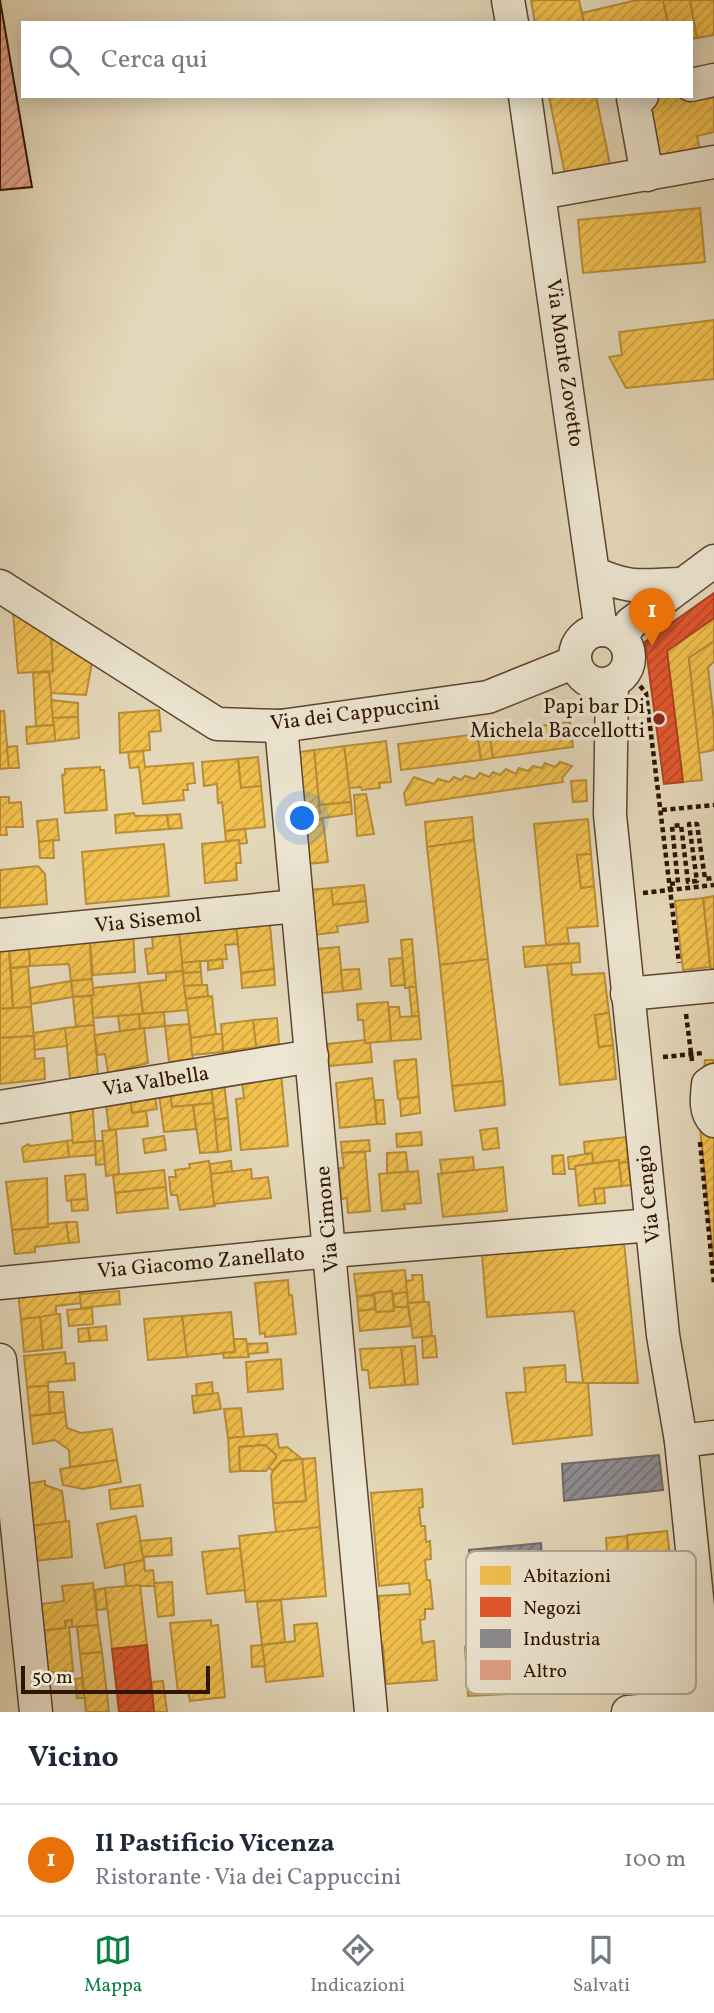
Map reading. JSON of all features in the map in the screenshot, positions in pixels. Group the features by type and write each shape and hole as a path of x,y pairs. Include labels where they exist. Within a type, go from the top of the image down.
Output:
{"street":[{"path":"508,0 512,21"},
{"path":"693,85 714,80"},
{"name":"Via Monte Zovetto","path":"532,98 540,193 594,573 611,633"},
{"path":"619,98 640,176"},
{"path":"633,98 640,176"},
{"path":"540,193 714,162"},
{"path":"611,633 628,649 628,664 620,677 612,682 603,684 585,678 575,662 575,654 581,640 593,631 611,633 631,623 714,561"},
{"path":"594,573 616,583 634,587 681,584"},
{"name":"Via dei Cappuccini","path":"0,586 217,724 281,726 488,697 575,662"},
{"name":"Via Cengio","path":"612,682 610,815 663,1335 681,1441 687,1551"},
{"name":"Via Cimone","path":"281,726 372,1712"},
{"name":"Via Sisemol","path":"0,935 296,906"},
{"path":"627,994 714,986"},
{"name":"Via Valbella","path":"0,1107 312,1056"},
{"path":"714,1080 708,1084 706,1104 714,1121"},
{"name":"Via Giacomo Zanellato","path":"0,1283 331,1251 652,1225"},
{"path":"0,1360 37,1712"},
{"path":"681,1441 714,1437"},
{"path":"628,1712 696,1708"}],"path":[{"path":"662,810 714,804"},
{"path":"670,884 678,883 672,826 681,825 688,882 697,881 689,824 697,824 705,879 714,878"},
{"path":"618,894 714,885"},
{"path":"634,1060 714,1052"}],"building: Abitazioni":[{"path":"531,0 579,0 584,21 535,21"},
{"path":"637,0 663,0 668,21 584,21 582,13"},
{"path":"663,0 690,0 697,38 693,39 693,21 668,21"},
{"path":"690,0 714,0 714,35 697,38"},
{"path":"714,85 714,132 697,136 700,150 649,160 636,102 653,98 693,98 693,95"},
{"path":"549,98 596,98 611,169 566,179"},
{"path":"700,208 705,262 583,273 578,220"},
{"path":"714,320 714,379 626,388 609,357 622,355 619,332"},
{"path":"13,613 20,613 51,632 53,671 18,673"},
{"path":"714,618 714,641 689,658 702,780 683,782 667,651"},
{"path":"51,632 93,657 86,695 51,693"},
{"path":"714,641 714,662 708,667 714,750 699,753 689,658"},
{"path":"49,672 54,725 36,726 33,673"},
{"path":"51,700 78,703 78,717 53,718"},
{"path":"159,710 161,731 149,732 150,750 120,753 119,713"},
{"path":"0,711 4,711 9,768 0,769"},
{"path":"78,717 79,738 55,741 53,718"},
{"path":"570,722 573,747 493,758 489,732"},
{"path":"54,725 55,741 27,744 26,727"},
{"path":"489,732 493,758 481,760 477,734"},
{"path":"477,734 481,760 401,770 398,744"},
{"path":"386,741 391,782 379,783 380,788 349,788 344,746"},
{"path":"17,746 19,768 9,768 7,747"},
{"path":"344,746 351,802 319,805 314,750"},
{"path":"314,750 320,813 299,815 293,753"},
{"path":"143,751 145,767 193,763 195,783 187,784 188,790 183,790 184,800 143,804 139,767 130,768 128,752"},
{"path":"258,757 261,786 241,788 238,759"},
{"path":"238,759 241,788 261,786 265,827 225,831 222,802 218,803 217,784 204,786 202,762"},
{"path":"560,762 572,766 562,778 563,782 406,805 404,793 414,777 434,784 438,779 449,782 454,777 461,780 465,776 475,779 480,773 489,777 493,772 500,775 506,769 516,774 519,768 528,771 533,766 542,768 545,763 555,767"},
{"path":"100,767 100,770 104,770 107,810 65,813 62,775 65,774 65,769"},
{"path":"586,780 587,801 573,802 571,781"},
{"path":"366,794 374,834 357,836 354,795"},
{"path":"0,797 9,797 9,803 21,802 23,827 6,827 7,835 0,835"},
{"path":"351,802 352,814 302,821 301,814 320,813 319,805"},
{"path":"134,813 135,816 167,815 169,829 116,833 115,815"},
{"path":"180,814 182,828 169,829 167,815"},
{"path":"472,817 474,840 427,847 425,822"},
{"path":"57,819 59,840 39,842 37,821"},
{"path":"588,819 591,854 577,855 581,888 594,886 598,926 567,928 569,943 546,945 534,824"},
{"path":"323,820 328,862 307,864 302,821"},
{"path":"245,829 247,843 239,844 239,840 226,841 225,831"},
{"path":"53,840 54,858 40,858 39,842"},
{"path":"239,840 241,863 236,863 237,880 205,883 202,844"},
{"path":"474,840 488,959 440,965 427,847"},
{"path":"164,844 169,896 86,904 82,852"},
{"path":"591,854 594,886 581,888 577,855"},
{"path":"38,866 45,874 47,904 0,908 0,870"},
{"path":"364,885 366,901 333,905 331,888"},
{"path":"331,888 333,905 366,901 368,922 337,926 338,932 314,935 309,890"},
{"path":"714,896 714,969 711,970 703,898"},
{"path":"703,898 710,967 683,970 675,901"},
{"path":"269,914 274,969 241,973 235,918"},
{"path":"235,918 238,944 225,945 227,959 182,963 178,923"},
{"path":"178,923 183,971 148,974 145,949 153,948 151,926"},
{"path":"133,927 135,972 93,975 89,932"},
{"path":"89,932 92,979 71,981 69,964 30,966 28,937"},
{"path":"28,937 30,966 11,968 8,939"},
{"path":"8,939 13,1008 0,1009 0,941"},
{"path":"412,939 416,987 405,988 401,940"},
{"path":"579,943 580,962 525,967 523,947"},
{"path":"339,947 343,991 321,993 316,949"},
{"path":"402,958 405,985 391,986 389,959"},
{"path":"222,959 223,968 208,970 208,961"},
{"path":"488,959 503,1081 452,1086 440,965"},
{"path":"200,961 201,972 183,973 182,963"},
{"path":"571,963 572,975 604,973 609,1013 595,1015 599,1047 613,1045 616,1079 560,1085 547,965"},
{"path":"28,967 31,1007 13,1008 11,968"},
{"path":"274,969 275,985 242,988 241,973"},
{"path":"359,969 361,989 343,991 341,970"},
{"path":"183,971 187,1010 143,1014 139,983 166,980 166,973"},
{"path":"201,972 202,985 184,986 183,973"},
{"path":"92,979 94,995 73,997 71,981"},
{"path":"71,981 73,997 31,1004 30,988"},
{"path":"139,983 143,1014 93,1018 93,988"},
{"path":"207,985 208,996 186,999 184,986"},
{"path":"409,987 416,987 419,1016 412,1016"},
{"path":"91,996 94,1025 76,1027 73,997"},
{"path":"212,996 216,1035 191,1038 186,999"},
{"path":"388,1002 391,1041 365,1043 363,1020 358,1020 357,1004"},
{"path":"31,1007 34,1036 0,1038 0,1009"},
{"path":"389,1007 399,1007 400,1017 419,1016 421,1039 391,1041"},
{"path":"164,1012 165,1026 140,1029 139,1014"},
{"path":"609,1013 613,1045 599,1047 595,1015"},
{"path":"139,1014 140,1029 120,1031 118,1016"},
{"path":"277,1018 279,1044 256,1047 253,1020"},
{"path":"253,1020 256,1047 223,1052 221,1024"},
{"path":"189,1024 193,1059 169,1062 165,1026"},
{"path":"94,1025 98,1075 70,1079 65,1028"},
{"path":"65,1028 67,1046 34,1050 33,1033"},
{"path":"144,1028 148,1063 108,1073 105,1054 98,1055 94,1035"},
{"path":"222,1034 223,1052 192,1055 191,1038"},
{"path":"34,1036 35,1059 44,1058 45,1079 0,1084 0,1038"},
{"path":"365,1040 365,1043 370,1043 372,1062 329,1066 327,1044"},
{"path":"416,1059 419,1097 398,1099 394,1061"},
{"path":"705,1060 714,1060 714,1266 695,1079 703,1078"},
{"path":"281,1073 288,1146 241,1150 236,1099 244,1098 242,1081"},
{"path":"372,1078 377,1124 340,1128 336,1083"},
{"path":"210,1081 213,1103 172,1107 169,1086"},
{"path":"503,1081 505,1105 455,1111 452,1086"},
{"path":"224,1082 228,1118 215,1120 211,1083"},
{"path":"169,1086 172,1107 193,1105 196,1129 164,1132 158,1087"},
{"path":"154,1090 157,1109 132,1113 129,1093"},
{"path":"129,1093 132,1113 146,1111 148,1126 109,1130 105,1096"},
{"path":"92,1097 95,1141 73,1143 69,1099"},
{"path":"419,1097 420,1113 401,1116 400,1099"},
{"path":"375,1100 383,1100 385,1124 377,1124"},
{"path":"213,1103 218,1152 200,1153 193,1105"},
{"path":"228,1118 231,1150 218,1152 215,1120"},
{"path":"497,1128 499,1148 483,1150 480,1130"},
{"path":"116,1130 119,1174 106,1176 102,1131"},
{"path":"421,1132 422,1145 397,1147 396,1134"},
{"path":"164,1136 166,1150 145,1153 143,1139"},
{"path":"626,1137 628,1162 619,1163 619,1160 593,1163 592,1153 585,1154 584,1142"},
{"path":"72,1140 73,1143 95,1141 96,1155 69,1157 67,1141"},
{"path":"369,1140 370,1151 342,1153 341,1142"},
{"path":"67,1141 69,1157 24,1162 22,1148 28,1144 30,1146"},
{"path":"95,1141 103,1141 105,1164 96,1165"},
{"path":"365,1152 370,1211 348,1213 347,1198 341,1199 339,1168 344,1168 342,1153"},
{"path":"406,1152 408,1172 387,1173 387,1153"},
{"path":"592,1153 593,1163 569,1169 568,1157"},
{"path":"563,1155 565,1174 553,1174 552,1156"},
{"path":"473,1157 474,1170 442,1174 440,1160"},
{"path":"619,1160 622,1186 594,1189 596,1204 579,1206 575,1166"},
{"path":"209,1161 215,1206 180,1210 177,1195 171,1195 169,1177 176,1177 175,1170 190,1168 189,1164"},
{"path":"231,1161 232,1172 211,1174 210,1164"},
{"path":"628,1162 631,1185 622,1186 619,1163"},
{"path":"503,1167 507,1211 443,1217 438,1174"},
{"path":"251,1169 252,1179 268,1177 271,1198 214,1204 211,1174"},
{"path":"164,1170 166,1187 115,1193 113,1175"},
{"path":"418,1171 421,1203 404,1204 405,1209 382,1211 379,1174"},
{"path":"85,1174 87,1199 67,1201 65,1176"},
{"path":"47,1178 48,1227 12,1230 6,1182"},
{"path":"166,1187 168,1208 117,1213 115,1193"},
{"path":"604,1188 605,1203 596,1204 594,1189"},
{"path":"87,1199 88,1210 72,1211 71,1200"},
{"path":"66,1222 77,1222 79,1242 69,1243"},
{"path":"66,1222 69,1243 35,1247 35,1252 15,1254 12,1230 48,1227 48,1224"},
{"path":"624,1242 638,1383 583,1383 574,1311 487,1317 482,1254"},
{"path":"405,1270 407,1292 393,1294 392,1291 357,1297 354,1274"},
{"path":"412,1275 422,1275 424,1302 408,1303 406,1281 413,1280"},
{"path":"288,1280 296,1334 265,1337 265,1333 260,1334 255,1283"},
{"path":"80,1291 81,1303 56,1306 56,1316 21,1319 18,1294"},
{"path":"119,1291 120,1304 81,1308 80,1294"},
{"path":"392,1291 394,1311 376,1312 374,1293"},
{"path":"407,1292 408,1307 394,1307 393,1294"},
{"path":"374,1295 375,1309 358,1311 357,1297"},
{"path":"429,1302 432,1336 413,1338 408,1303"},
{"path":"394,1307 408,1307 411,1326 360,1331 358,1311 394,1311"},
{"path":"92,1308 93,1324 69,1326 67,1310"},
{"path":"231,1312 235,1352 187,1357 182,1316"},
{"path":"60,1314 62,1348 43,1350 40,1317"},
{"path":"182,1316 187,1357 148,1360 144,1319"},
{"path":"40,1317 43,1350 24,1352 21,1319"},
{"path":"106,1326 107,1340 90,1341 88,1328"},
{"path":"88,1328 90,1341 79,1342 78,1329"},
{"path":"435,1336 437,1357 423,1358 422,1337"},
{"path":"234,1339 246,1339 249,1357 224,1358 223,1353 235,1352"},
{"path":"267,1343 268,1352 248,1354 247,1344"},
{"path":"415,1346 418,1384 405,1385 401,1347"},
{"path":"401,1347 405,1385 370,1388 368,1370 362,1370 360,1349"},
{"path":"65,1352 66,1364 74,1363 75,1380 27,1387 24,1356"},
{"path":"281,1359 283,1389 248,1392 246,1362"},
{"path":"565,1365 566,1382 588,1383 592,1435 513,1444 506,1393 526,1392 524,1368"},
{"path":"212,1382 213,1394 197,1396 196,1384"},
{"path":"48,1386 50,1414 30,1416 27,1387"},
{"path":"49,1392 63,1392 65,1412 50,1414"},
{"path":"218,1393 221,1409 194,1413 192,1396"},
{"path":"241,1408 244,1437 228,1438 224,1409"},
{"path":"65,1412 67,1428 81,1433 112,1429 117,1460 70,1467 69,1450 55,1440 33,1444 30,1416"},
{"path":"277,1434 279,1448 287,1447 302,1459 282,1461 273,1471 268,1467 276,1455 265,1445 239,1447 240,1471 230,1472 228,1438"},
{"path":"265,1445 276,1455 266,1471 240,1471 239,1447"},
{"path":"315,1458 320,1527 276,1533 273,1503 306,1501 302,1459"},
{"path":"302,1459 306,1501 273,1503 273,1471 282,1461"},
{"path":"117,1460 121,1482 83,1489 63,1485 60,1469"},
{"path":"45,1481 45,1485 62,1491 66,1522 29,1526 25,1484"},
{"path":"140,1485 143,1506 111,1509 109,1490"},
{"path":"422,1489 423,1507 419,1508 421,1526 425,1526 426,1542 430,1541 431,1559 425,1560 433,1609 425,1609 425,1619 420,1620 422,1643 434,1641 437,1680 386,1684 383,1646 378,1647 375,1611 380,1610 379,1596 410,1594 409,1583 379,1586 371,1493"},
{"path":"136,1516 144,1560 105,1568 97,1524"},
{"path":"69,1521 72,1557 33,1561 29,1526"},
{"path":"320,1527 326,1596 246,1602 239,1536"},
{"path":"667,1531 669,1551 628,1551 627,1535"},
{"path":"627,1536 628,1551 607,1551 606,1538"},
{"path":"171,1538 172,1555 143,1557 140,1541"},
{"path":"240,1548 245,1590 207,1594 202,1552"},
{"path":"144,1560 145,1571 153,1570 155,1586 126,1586 124,1564"},
{"path":"172,1582 174,1615 158,1617 154,1583"},
{"path":"93,1583 98,1625 72,1627 72,1620 65,1621 66,1628 38,1631 35,1605 64,1601 62,1586"},
{"path":"140,1585 147,1645 112,1649 105,1588"},
{"path":"105,1588 107,1609 97,1610 95,1590"},
{"path":"281,1600 285,1642 262,1645 257,1602"},
{"path":"72,1620 72,1627 69,1627 73,1671 43,1673 38,1631 66,1628 65,1621"},
{"path":"211,1620 211,1626 218,1625 225,1697 190,1701 188,1692 178,1692 170,1623"},
{"path":"317,1623 323,1676 266,1682 262,1645 295,1641 294,1625"},
{"path":"98,1625 102,1652 80,1654 77,1627"},
{"path":"262,1645 265,1666 252,1667 251,1646"},
{"path":"102,1652 109,1712 86,1712 80,1654"},
{"path":"82,1678 84,1698 77,1698 75,1679"},
{"path":"163,1681 167,1712 154,1712 151,1682"},
{"path":"468,1694 508,1694 468,1696"}],"building: Negozi":[{"path":"714,593 714,618 667,651 683,782 664,784 645,642"},
{"path":"147,1645 154,1712 119,1712 112,1649"}],"building: Industria":[{"path":"659,1455 663,1490 564,1501 562,1464"},
{"path":"541,1543 542,1551 469,1551"}],"building: Altro":[{"path":"0,0 32,187 0,190"}],"place":[{"name":"Il Pastificio Vicenza","path":"652,646"},
{"name":"Papi bar Di Michela Baccellotti","path":"659,719"}]}
